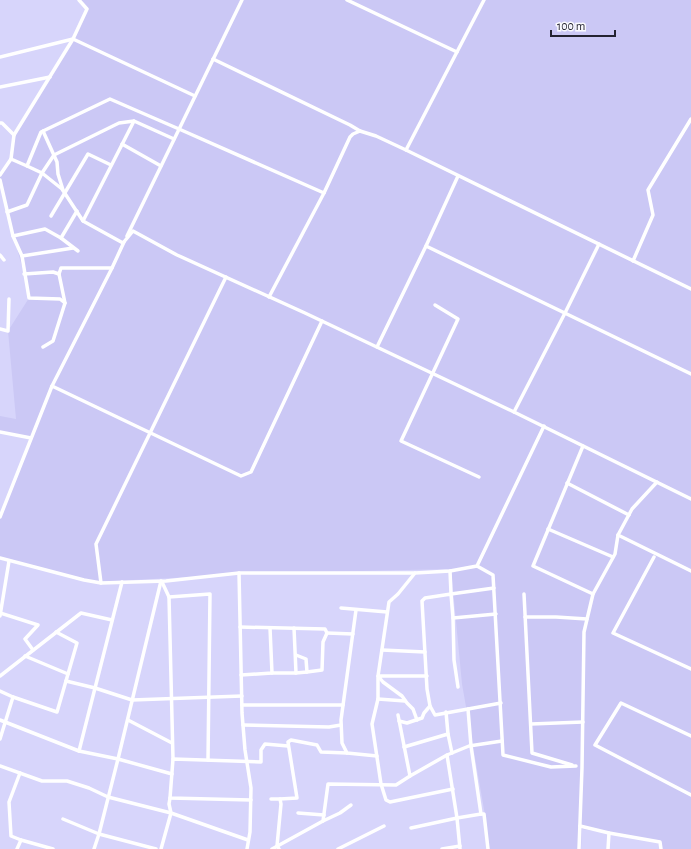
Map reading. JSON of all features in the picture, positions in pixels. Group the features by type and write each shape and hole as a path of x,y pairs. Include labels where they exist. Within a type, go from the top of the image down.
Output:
{"street":[{"path":"0,175 11,160 14,135 73,38 87,9 79,0"},
{"path":"0,517 52,386 112,268 242,0"},
{"path":"347,0 457,52"},
{"path":"406,150 484,0"},
{"path":"0,56 73,38 195,96"},
{"path":"213,59 343,121 360,131 376,136 406,150 691,289"},
{"path":"0,88 50,77"},
{"path":"27,166 41,132 110,100 324,193"},
{"path":"633,261 653,215 648,190 691,119"},
{"path":"7,212 27,205 42,173 54,156 119,123 134,121 174,140"},
{"path":"84,221 134,121"},
{"path":"0,123 2,123 14,135"},
{"path":"43,131 57,162 58,174 64,192"},
{"path":"269,297 324,193 350,137 360,131"},
{"path":"122,144 161,166"},
{"path":"52,216 64,192 88,154 111,165"},
{"path":"11,160 42,173 62,189 84,221 123,243"},
{"path":"377,347 458,176"},
{"path":"0,180 13,236 22,256 29,298 60,299 65,303"},
{"path":"61,238 77,211"},
{"path":"13,236 46,229 78,251"},
{"path":"123,243 133,231 177,255 322,321 544,426 691,499"},
{"path":"514,412 599,244"},
{"path":"426,246 691,374"},
{"path":"22,256 74,248"},
{"path":"0,254 4,260"},
{"path":"43,347 53,341 65,303 59,274 61,268 112,268"},
{"path":"24,274 53,272 59,274"},
{"path":"101,583 96,544 226,277"},
{"path":"0,329 8,331 9,299"},
{"path":"435,305 458,319 401,441 479,477"},
{"path":"52,386 241,476 251,472 322,321"},
{"path":"477,566 544,426"},
{"path":"0,432 32,438"},
{"path":"582,446 533,566 593,594"},
{"path":"579,849 584,632 593,594 613,557 618,534 628,514 657,482"},
{"path":"567,483 628,514"},
{"path":"548,528 613,557"},
{"path":"618,534 691,571"},
{"path":"654,557 613,633 691,670"},
{"path":"0,558 101,583 162,581 239,573 415,573 450,571 477,566 493,575 503,755 551,766 576,766"},
{"path":"9,561 0,614 38,625 25,639 33,650"},
{"path":"450,571 454,660 458,687"},
{"path":"239,573 244,750 251,788 250,832 247,849"},
{"path":"415,573 398,594 389,602 378,676 378,699 372,724 377,756 386,800 390,802 453,789"},
{"path":"161,849 171,813 169,804 173,759 169,597 162,581"},
{"path":"94,849 128,720 162,581"},
{"path":"79,751 122,582"},
{"path":"494,588 425,598 422,601 425,652 430,706 435,715 501,703"},
{"path":"169,597 210,594 208,760"},
{"path":"524,594 532,753 582,768"},
{"path":"341,608 388,612"},
{"path":"347,752 342,743 341,725 356,610"},
{"path":"0,676 80,613 112,620"},
{"path":"453,618 496,614"},
{"path":"525,617 556,617 587,620"},
{"path":"240,627 325,629 327,634"},
{"path":"270,628 272,673"},
{"path":"294,628 296,673"},
{"path":"0,691 12,697 57,712 77,643 56,632"},
{"path":"241,675 296,673 322,670 323,642 327,634"},
{"path":"327,634 353,634"},
{"path":"382,650 425,652"},
{"path":"296,655 306,658 307,672"},
{"path":"25,656 68,674"},
{"path":"378,676 427,676"},
{"path":"378,676 383,682 402,696 413,709 417,720"},
{"path":"66,681 95,688 132,700 242,696"},
{"path":"0,739 12,697"},
{"path":"378,699 405,701"},
{"path":"691,736 621,703 595,745 691,795"},
{"path":"242,705 343,705"},
{"path":"399,721 406,722 422,718 430,706"},
{"path":"468,709 471,746 481,814 484,814 488,849"},
{"path":"446,712 448,734 452,753"},
{"path":"398,715 410,776"},
{"path":"0,720 79,751 118,759 172,774"},
{"path":"128,720 172,743"},
{"path":"531,724 583,722"},
{"path":"243,725 329,727 341,725"},
{"path":"404,747 448,734"},
{"path":"271,798 297,798 288,746 288,742 290,740 317,745 321,752 347,752 377,756"},
{"path":"323,821 328,784 396,785 447,755 471,746 502,741"},
{"path":"173,759 261,762 261,750 265,744 288,746"},
{"path":"442,849 460,848 453,789 447,755"},
{"path":"0,766 42,781 67,781 89,788 108,798 171,813 248,840"},
{"path":"20,773 9,802 11,836 53,849"},
{"path":"170,798 251,800"},
{"path":"278,848 281,804 280,799"},
{"path":"272,849 278,848 323,821 340,813 351,805"},
{"path":"298,813 324,815"},
{"path":"411,828 481,814"},
{"path":"63,819 99,834 156,849"},
{"path":"338,849 384,826"},
{"path":"580,826 660,842 660,849"},
{"path":"608,849 609,833"},
{"path":"16,849 21,840"}],"shaded area":[{"path":"79,0 691,0 691,849 661,849 660,842 582,829 581,849 488,849 485,815 462,684 451,569 273,573 94,582 0,558 0,517 31,438 0,432 0,416 16,419 8,331 29,298 7,212 0,175 11,159 14,135 73,39 87,9"}]}
